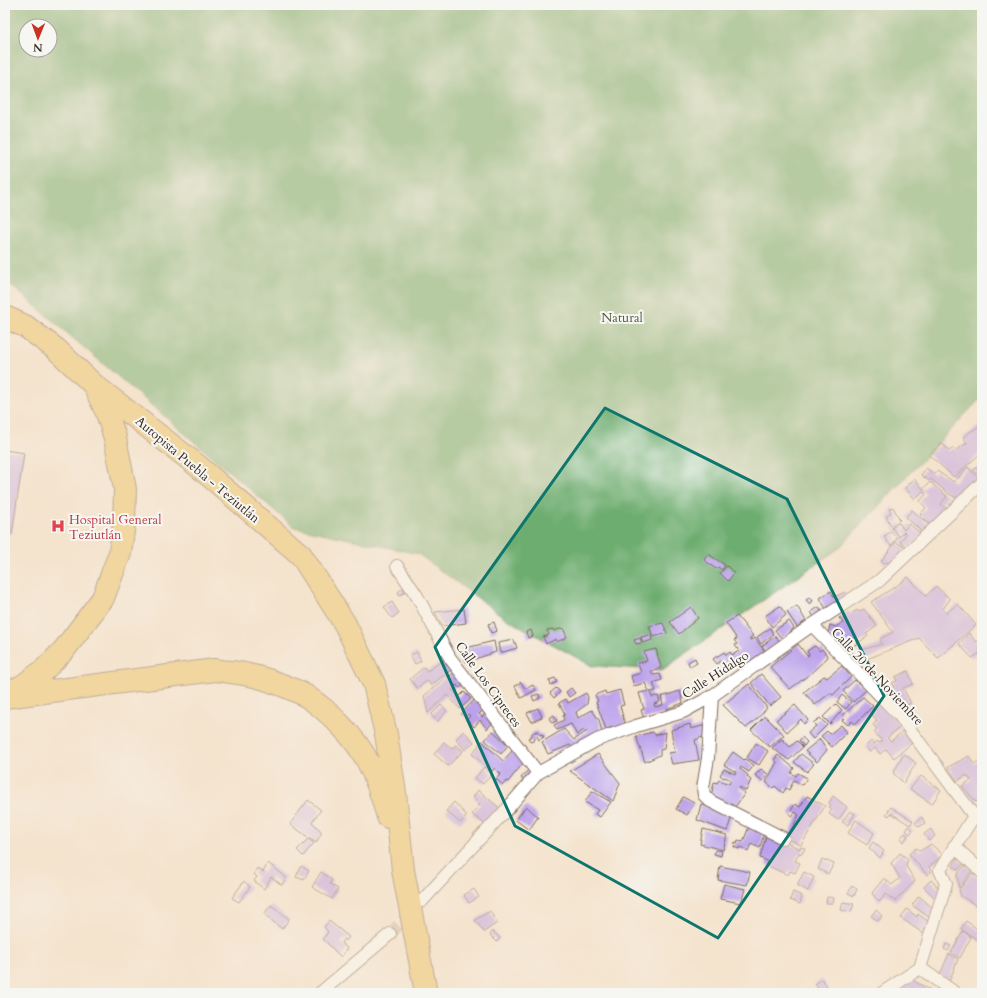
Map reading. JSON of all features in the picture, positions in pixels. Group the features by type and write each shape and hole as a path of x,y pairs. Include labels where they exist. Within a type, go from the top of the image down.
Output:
{"highway":[{"name":"Autopista Puebla - Teziutlán","path":"5,318 25,326 56,349 94,385 198,466 301,555 345,624 374,684 386,734 403,870"},
{"name":"Autopista Puebla - Teziutlán","path":"5,693 21,686 43,671 64,650 98,607 108,588 120,553 124,524 125,489 115,438 107,413 94,385"},
{"path":"5,697 216,670 249,675 279,684 305,696 327,712 337,722 358,746 368,762 383,800 403,870 426,993"}],"street":[{"name":"Calle Hidalgo","path":"422,900 508,808 538,773 597,740 636,726 683,712 712,696 812,625 879,581 980,488"},
{"name":"Calle Los Cipreces","path":"397,566 417,596 450,658 538,773"},
{"name":"Calle 20 de Noviembre","path":"812,625 899,715 978,814"},
{"path":"712,696 708,758 703,788 704,794 710,800 783,838"},
{"path":"882,993 920,968 946,884 940,870 954,846 978,814"},
{"path":"954,846 982,872"},
{"path":"320,993 390,934"},
{"path":"920,968 955,993"}],"highlighted area":[{"path":"605,408 787,499 884,696 718,938 515,826 435,647"}],"green space":[{"name":"Natural","path":"5,5 982,5 982,397 838,549 662,670 592,666 505,618 418,554 294,527 5,280"}],"building":[{"path":"982,424 982,448 979,450 981,453 954,477 929,455 942,443 949,451 953,448 956,450 967,443 963,437"},
{"path":"5,450 24,453 12,534 5,533"},
{"path":"982,464 982,479 981,479 973,470"},
{"path":"968,467 980,480 961,500 949,494 931,479 929,481 921,475 926,468 934,474 937,471 954,482"},
{"path":"914,479 923,489 930,482 947,496 941,504 946,509 931,525 920,514 926,508 920,501 926,494 923,491 915,499 905,488"},
{"path":"893,507 900,520 891,526 886,516 891,513 889,509"},
{"path":"912,510 930,526 923,533 906,517"},
{"path":"899,523 904,530 909,524 922,535 909,548 900,542 906,534 904,532 899,537 892,528"},
{"path":"891,531 897,538 891,546 884,537"},
{"path":"896,542 906,548 892,566 886,562 884,564 881,561"},
{"path":"708,554 725,565 722,570 718,567 716,569 704,560"},
{"path":"727,566 734,573 728,581 720,573"},
{"path":"908,577 926,596 936,586 950,599 943,609 946,613 958,604 976,625 938,658 919,638 862,661 857,656 862,650 882,644 880,639 893,632 871,602"},
{"path":"403,588 405,592 400,595 398,592"},
{"path":"831,591 834,597 845,592 848,598 826,609 820,598"},
{"path":"810,597 813,601 810,604 806,600"},
{"path":"392,602 399,613 392,618 384,607"},
{"path":"780,606 786,615 772,627 765,616"},
{"path":"797,606 806,621 797,627 787,612"},
{"path":"691,607 698,618 679,634 670,622"},
{"path":"819,607 822,613 814,617 811,612"},
{"path":"464,609 466,623 442,626 435,612"},
{"path":"864,609 877,626 866,634 868,636 849,649 853,654 850,656 828,634 830,625 835,627 843,623 839,618 849,612 851,614 857,610 859,612"},
{"path":"737,616 753,636 750,640 755,638 765,652 742,672 735,663 728,668 722,660 717,664 713,659 724,652 726,655 730,652 732,655 739,651 734,640 737,639 726,623"},
{"path":"789,621 794,628 782,639 775,630"},
{"path":"494,622 497,631 491,633 488,624"},
{"path":"663,623 667,633 653,637 649,626"},
{"path":"563,628 567,637 557,642 556,639 546,644 543,637 549,635 547,630 553,629 554,631"},
{"path":"770,628 773,634 761,644 757,637"},
{"path":"531,630 533,636 528,638 526,632"},
{"path":"969,633 976,642 982,639 982,652 972,658 959,644"},
{"path":"651,635 652,640 643,643 641,637"},
{"path":"775,636 779,641 766,651 762,646"},
{"path":"640,638 642,643 636,644 634,640"},
{"path":"514,640 517,648 500,653 498,643"},
{"path":"494,641 496,652 466,662 462,652 470,649 470,647"},
{"path":"798,644 807,656 809,655 807,651 815,646 820,651 822,649 828,657 810,674 790,689 770,667"},
{"path":"656,649 661,668 651,671 653,675 660,674 662,680 653,683 656,691 650,692 652,697 658,696 660,702 654,704 655,707 663,705 661,697 680,691 683,703 666,709 667,713 644,719 641,710 644,709 639,693 649,691 645,683 634,686 631,676 641,673 638,663 647,661 644,652"},
{"path":"417,652 421,661 415,664 410,655"},
{"path":"447,658 454,668 431,685 427,681 417,688 410,679 424,667 427,671"},
{"path":"695,658 697,663 690,667 688,662"},
{"path":"842,666 851,677 833,695 830,693 815,705 804,692 824,676 827,678"},
{"path":"456,671 466,682 460,688 456,685 452,690 459,697 464,692 471,699 460,709 447,695 428,713 424,696 447,676 449,677"},
{"path":"908,671 913,684 903,688 911,703 900,708 890,695 895,692 892,683 897,681 895,677"},
{"path":"761,674 781,697 770,706 751,683"},
{"path":"555,678 557,682 551,685 549,680"},
{"path":"855,680 866,690 853,702 843,691"},
{"path":"521,682 525,689 533,685 536,690 521,698 515,686"},
{"path":"749,684 767,708 746,728 723,705"},
{"path":"556,688 560,692 554,698 550,693"},
{"path":"571,688 575,693 569,697 566,692"},
{"path":"620,690 624,705 620,706 625,724 606,729 596,702 598,701 595,695 605,691 606,694"},
{"path":"586,693 588,697 587,704 576,712 578,718 592,710 599,720 602,733 573,749 570,745 548,754 542,742 564,729 574,740 587,731 585,729 577,735 571,724 557,730 554,725 564,720 563,716 565,714 559,703 566,699 568,703"},
{"path":"539,694 540,698 534,701 532,696"},
{"path":"842,695 851,702 846,709 837,702"},
{"path":"863,697 873,706 855,724 852,721 848,725 842,720 844,718 842,716"},
{"path":"475,699 484,710 479,714 482,717 486,712 494,721 487,729 480,720 474,727 467,719 470,716 468,714 465,717 461,714"},
{"path":"878,703 893,717 900,727 887,738 891,741 903,731 912,743 894,758 886,749 880,754 875,748 870,752 865,747 871,741 874,744 877,741 879,743 882,741 874,732 877,729 873,725 877,720 872,715 873,709"},
{"path":"836,704 842,710 830,724 823,717"},
{"path":"441,705 447,711 438,721 431,715"},
{"path":"795,705 808,720 804,724 801,719 787,732 776,720"},
{"path":"538,708 542,717 532,722 527,713"},
{"path":"554,715 557,721 552,723 549,718"},
{"path":"765,716 784,735 770,747 751,730"},
{"path":"820,718 827,725 813,739 808,733 816,726 813,723"},
{"path":"690,724 691,729 706,725 705,736 695,740 699,760 672,764 669,753 675,752 671,730"},
{"path":"841,725 847,732 832,747 821,736 827,731 830,734"},
{"path":"464,731 474,742 465,750 456,739"},
{"path":"493,731 508,745 501,754 485,740"},
{"path":"537,731 544,737 539,740 537,736 534,738 535,740 531,742 528,738 532,736 532,733"},
{"path":"653,732 655,735 666,732 664,749 660,750 660,755 645,762 636,736"},
{"path":"802,737 807,742 804,746 799,741"},
{"path":"782,739 790,747 797,741 803,747 789,760 772,748"},
{"path":"820,739 827,750 817,762 805,751"},
{"path":"482,741 503,761 513,750 524,762 508,782 506,781 503,785 496,779 501,774 495,768 492,771 472,754"},
{"path":"444,742 452,749 456,745 463,751 448,766 434,754"},
{"path":"756,743 768,751 759,765 747,758"},
{"path":"733,752 754,765 749,772 741,767 740,769 748,775 747,777 751,780 746,791 740,787 739,789 745,793 735,807 711,797 714,782 717,783 719,780 729,784 731,780 720,775 724,769 735,774 736,772 724,765"},
{"path":"598,754 620,783 613,801 570,771"},
{"path":"801,754 814,764 807,772 794,762"},
{"path":"904,754 916,763 904,783 893,773"},
{"path":"778,755 794,768 791,773 796,776 798,773 807,778 802,785 794,780 789,790 786,788 783,793 775,786 773,788 766,782 777,762 774,760"},
{"path":"969,756 974,764 980,760 982,763 982,798 976,802 962,786 971,780 967,775 957,781 948,767"},
{"path":"484,767 492,774 483,784 475,778"},
{"path":"761,769 768,774 763,781 755,775"},
{"path":"528,770 534,776 528,784 521,778"},
{"path":"921,776 941,790 932,804 910,789"},
{"path":"478,790 502,810 487,826 472,814 480,804 473,797"},
{"path":"592,791 611,802 600,817 595,814 598,810 585,802"},
{"path":"807,796 825,806 801,845 787,838 799,815 795,812 792,816 789,814 795,804 800,807"},
{"path":"833,796 847,807 838,820 829,814 832,809 829,807 831,805 829,803"},
{"path":"683,797 694,803 687,815 676,809"},
{"path":"308,800 321,810 312,822 322,832 316,843 290,824"},
{"path":"454,802 467,816 460,823 446,811"},
{"path":"701,804 732,816 727,831 697,820"},
{"path":"526,806 538,817 529,830 516,820"},
{"path":"891,807 913,821 910,825 891,813 889,816 886,814"},
{"path":"850,811 855,814 848,825 842,822"},
{"path":"922,817 925,823 919,827 915,823"},
{"path":"856,820 874,833 867,845 848,833"},
{"path":"750,824 764,832 760,848 751,844 748,851 740,847 739,849 734,847 735,842 737,843 738,840 743,842"},
{"path":"909,826 913,830 910,834 906,831"},
{"path":"481,827 485,831 477,839 473,834"},
{"path":"703,829 727,835 723,850 700,844"},
{"path":"931,829 935,836 929,841 924,834"},
{"path":"905,833 908,836 903,842 900,838"},
{"path":"766,835 784,844 785,841 799,849 800,847 805,848 802,854 799,853 795,861 800,863 795,873 790,871 788,875 766,865 767,861 760,858"},
{"path":"308,839 314,843 303,856 297,850"},
{"path":"873,842 884,851 880,858 869,848"},
{"path":"931,844 943,855 929,867 931,871 927,875 909,854 916,848 920,851"},
{"path":"715,850 722,851 721,856 714,854"},
{"path":"900,853 908,859 906,866 915,881 895,901 886,894 879,902 872,893 884,878 892,885 900,878 891,863"},
{"path":"957,858 964,863 958,870 953,866"},
{"path":"822,859 834,864 828,874 818,869"},
{"path":"268,863 286,877 282,885 271,877 264,889 254,881 257,877 254,874 257,868 263,872"},
{"path":"965,865 972,871 959,888 957,875"},
{"path":"301,866 309,871 304,880 296,877"},
{"path":"720,866 750,872 747,885 718,880"},
{"path":"321,872 332,880 330,884 338,889 332,899 312,887"},
{"path":"804,872 814,877 808,891 797,885"},
{"path":"973,873 982,880 982,909 961,896 959,890"},
{"path":"931,880 942,892 936,899 924,887"},
{"path":"244,881 250,887 239,902 232,898"},
{"path":"724,884 745,889 741,903 720,899"},
{"path":"852,886 857,889 854,896 848,893"},
{"path":"474,889 479,897 469,903 464,895"},
{"path":"793,892 802,896 800,904 790,900"},
{"path":"919,896 935,910 930,918 912,905"},
{"path":"827,897 834,898 833,903 826,903"},
{"path":"843,902 854,904 851,912 841,910"},
{"path":"271,905 289,919 282,929 264,914"},
{"path":"907,909 917,917 918,914 929,922 924,934 901,918"},
{"path":"876,910 882,916 878,921 871,916"},
{"path":"490,911 497,923 484,932 475,920"},
{"path":"329,921 349,937 346,941 344,939 341,943 347,948 341,957 323,939 328,932 324,927"},
{"path":"966,921 982,932 982,943 961,929"},
{"path":"493,931 500,938 497,942 490,935"},
{"path":"963,931 971,937 960,958 951,953"},
{"path":"946,944 951,946 948,951 944,949"},
{"path":"949,954 958,959 949,982 940,974"},
{"path":"822,979 831,993 821,993 815,984"},
{"path":"912,980 932,991 930,993 900,993 902,990 900,988"},
{"path":"809,989 811,993 800,993"}],"tunnel":[{"path":"390,934 413,910"}],"place":[{"name":"Hospital General Teziutlán","path":"58,526"}]}
